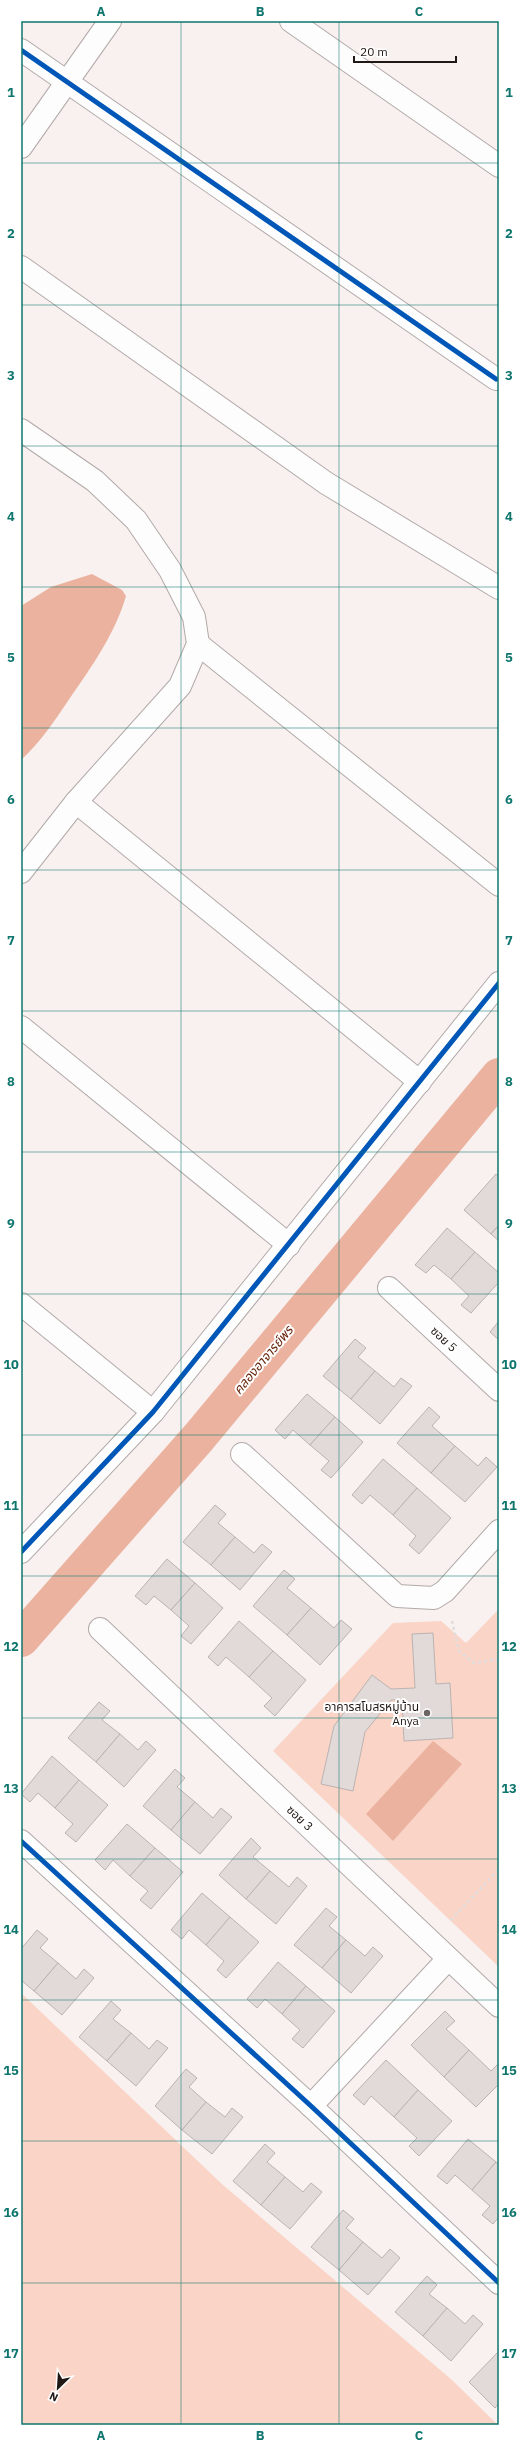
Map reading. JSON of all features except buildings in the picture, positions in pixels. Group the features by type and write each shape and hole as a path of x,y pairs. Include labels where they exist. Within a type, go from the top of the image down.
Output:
{"street":[{"path":"21,147 110,21"},
{"path":"291,21 499,166"},
{"path":"21,50 496,379"},
{"path":"21,267 326,482 499,588"},
{"path":"21,430 95,481 136,520 170,570 194,617 198,644 180,686 76,802 21,872"},
{"path":"198,644 499,885"},
{"path":"76,802 420,1082"},
{"path":"21,1552 153,1412 499,984"},
{"path":"21,1027 289,1244"},
{"name":"ซอย 5","path":"388,1288 499,1390"},
{"path":"21,1304 153,1412"},
{"path":"242,1454 397,1596 434,1598 446,1591 499,1531"},
{"name":"ซอย 3","path":"100,1629 499,2006"},
{"path":"21,1841 311,2106 499,2283"},
{"path":"311,2106 448,1959"}],"path":[{"path":"446,1591 460,1651 474,1663 499,1659"},
{"path":"431,1942 499,1869"}],"shaded area":[{"path":"92,574 122,590 126,596 121,610 109,637 86,674 35,746 21,760 21,606 51,587"},
{"path":"499,1609 499,1967 273,1751 393,1623 441,1621 466,1643"},
{"path":"433,1741 462,1764 393,1841 366,1814"},
{"path":"21,1993 223,2185 452,2380 498,2425 21,2425"}],"waterway":[{"name":"คลองอาจารย์พร","path":"21,1639 199,1437 499,1076"}],"cycle path":[{"path":"21,50 496,379"},
{"path":"21,1552 153,1412 499,983"},
{"path":"21,1841 311,2106 499,2283"}],"place":[{"name":"อาคารสโมสรหมู่บ้าน Anya","path":"427,1713"}]}
